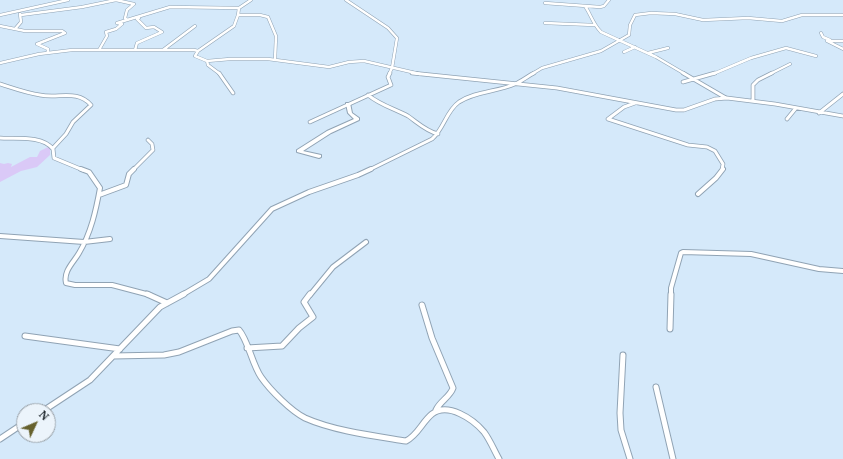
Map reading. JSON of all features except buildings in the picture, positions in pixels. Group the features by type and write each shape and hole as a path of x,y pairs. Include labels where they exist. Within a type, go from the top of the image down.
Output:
{"street":[{"path":"0,15 68,0"},
{"path":"16,12 22,15 82,7 116,0 134,4"},
{"path":"99,50 107,36 106,32 116,29 122,24 117,23 170,7 239,8 251,0"},
{"path":"310,122 390,86 388,77 392,68 397,38 388,28 346,0"},
{"path":"544,3 602,6 608,0"},
{"path":"127,20 125,18 125,14 137,2"},
{"path":"585,6 592,17 594,25"},
{"path":"239,8 234,26 198,51 195,56 207,61 234,59 275,60 328,67 349,62 364,61 420,74 557,88 593,96 640,102 680,110 715,99 727,98 843,116"},
{"path":"55,403 90,380 160,307 209,279 272,209 309,192 377,167 432,139 438,134 449,112 458,103 469,98 515,84 542,68 601,51 629,35 630,25 634,16 643,13 676,14 703,20 748,18 782,21 802,15 843,15"},
{"path":"16,28 16,26 22,22 22,15"},
{"path":"238,15 260,15 268,17 276,36 275,60"},
{"path":"135,50 137,43 162,32 154,27 146,28 137,19 141,17"},
{"path":"545,23 594,25 608,36 635,46 727,98"},
{"path":"0,26 25,31 62,30 65,34 37,44 48,49 48,52 44,53"},
{"path":"162,50 185,35 195,26"},
{"path":"821,33 823,37 830,40 843,41"},
{"path":"830,40 827,41 843,49"},
{"path":"624,52 635,46"},
{"path":"648,53 668,48"},
{"path":"683,82 727,68 751,58 786,48 816,56"},
{"path":"0,63 44,53 72,50 198,51"},
{"path":"207,61 208,65 219,73 233,93"},
{"path":"753,101 753,85 758,80 790,64"},
{"path":"0,84 41,96 82,97 89,102 91,105 90,107 73,122 66,134 53,148"},
{"path":"368,95 385,106 408,116 424,130 438,134"},
{"path":"819,113 843,95"},
{"path":"640,102 630,104 608,118 688,145 707,147 715,151 723,164 723,168 716,178 698,194"},
{"path":"319,156 299,151 330,132 357,119 350,113 348,104"},
{"path":"787,119 796,108"},
{"path":"0,138 24,139 48,143 55,152 54,158 89,172 100,188 84,242 66,274 66,283 71,285 103,284 119,286 154,295 167,303"},
{"path":"99,194 126,185 129,174 153,150 152,144 148,140"},
{"path":"0,236 84,242 110,238"},
{"path":"247,348 282,346 299,328 313,317 304,302 333,267 366,242"},
{"path":"670,329 671,288 681,253 683,252 751,254 819,269 843,271"},
{"path":"114,356 164,355 178,352 236,330 242,332 247,348 262,378 276,395 304,417 320,423 365,434 406,441 411,439 436,410 438,405 452,393 453,388 432,338 422,305"},
{"path":"25,336 120,349"},
{"path":"623,355 620,430 630,459"},
{"path":"656,387 673,459"},
{"path":"436,410 441,409 454,412 482,430 499,459"},
{"path":"0,439 16,429"}],"shaded area":[{"path":"48,147 50,148 50,155 37,167 21,171 0,182 0,163 12,164 11,167 30,157 37,157 40,151"}]}
